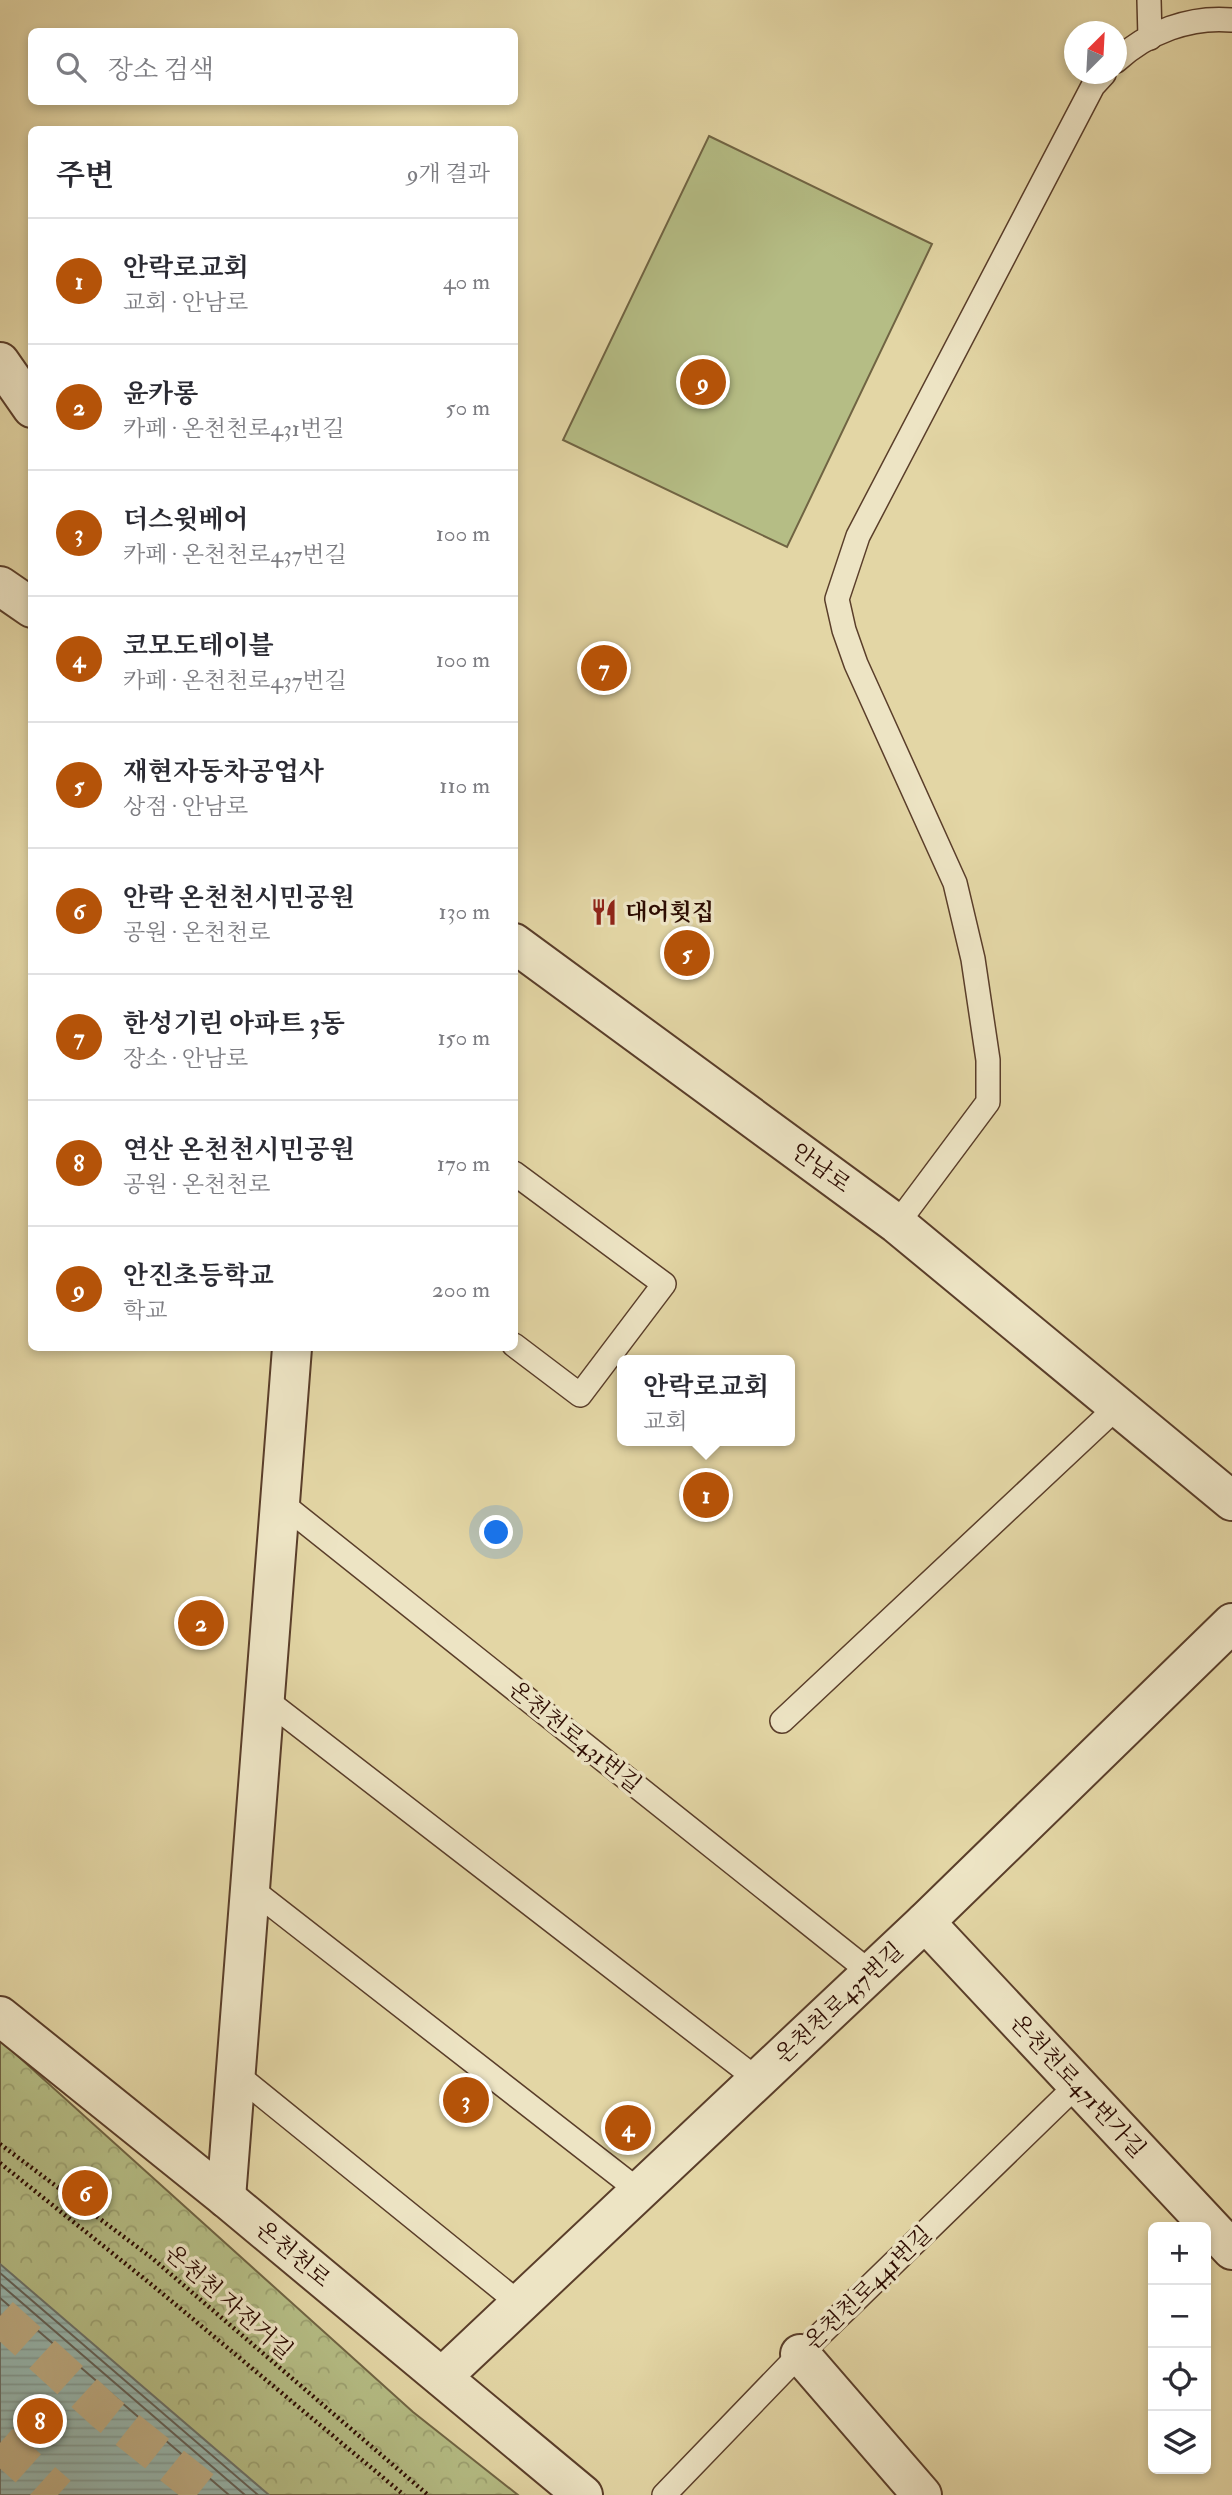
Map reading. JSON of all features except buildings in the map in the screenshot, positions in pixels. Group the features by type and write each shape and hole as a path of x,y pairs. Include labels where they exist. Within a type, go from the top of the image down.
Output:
{"street":[{"path":"0,362 28,402"},
{"path":"0,586 28,605"},
{"name":"안남로","path":"518,946 897,1224 1232,1501"},
{"path":"226,2199 292,1351"},
{"name":"온천천로437번길","path":"442,2377 925,1922 1232,1623"},
{"name":"온천천로471번가길","path":"925,1922 1232,2250"},
{"name":"온천천로","path":"0,2016 583,2495"},
{"path":"800,2354 922,2495"}],"lane":[{"path":"1149,0 1150,38"},
{"path":"1127,54 1150,38 1187,22 1212,18 1232,20"},
{"path":"897,1224 988,1102 988,1060 973,959 955,883 856,664 844,630 837,598 858,536 1095,84"},
{"path":"518,1176 664,1284 580,1395 518,1348"},
{"path":"782,1721 1117,1407"},
{"name":"온천천로431번길","path":"280,1502 871,1973"},
{"path":"265,1699 758,2080"},
{"path":"250,1888 639,2191"},
{"path":"236,2074 520,2304"},
{"name":"온천천로441번길","path":"664,2495 800,2354 1077,2085"}],"path":[{"name":"온천천 자전거길","path":"0,2144 152,2258 428,2495"},
{"path":"0,2163 157,2289 404,2495"}],"green space":[{"path":"709,136 932,244 787,547 563,440"},
{"path":"0,2040 413,2412 518,2495 0,2495"}],"water":[{"path":"0,2264 262,2489 269,2495 0,2495"}],"tunnel":[{"path":"0,2316 105,2412 209,2495"},
{"path":"0,2443 58,2495"}],"place":[{"name":"안진초등학교","path":"703,382"},
{"name":"한성기린 아파트 3동","path":"604,668"},
{"name":"대어횟집","path":"604,912"},
{"name":"재현자동차공업사","path":"687,953"},
{"name":"안락로교회","path":"706,1495"},
{"name":"윤카롱","path":"201,1623"},
{"name":"더스윗베어","path":"466,2100"},
{"name":"코모도테이블","path":"628,2128"},
{"name":"안락 온천천시민공원","path":"85,2193"},
{"name":"연산 온천천시민공원","path":"40,2421"}]}
